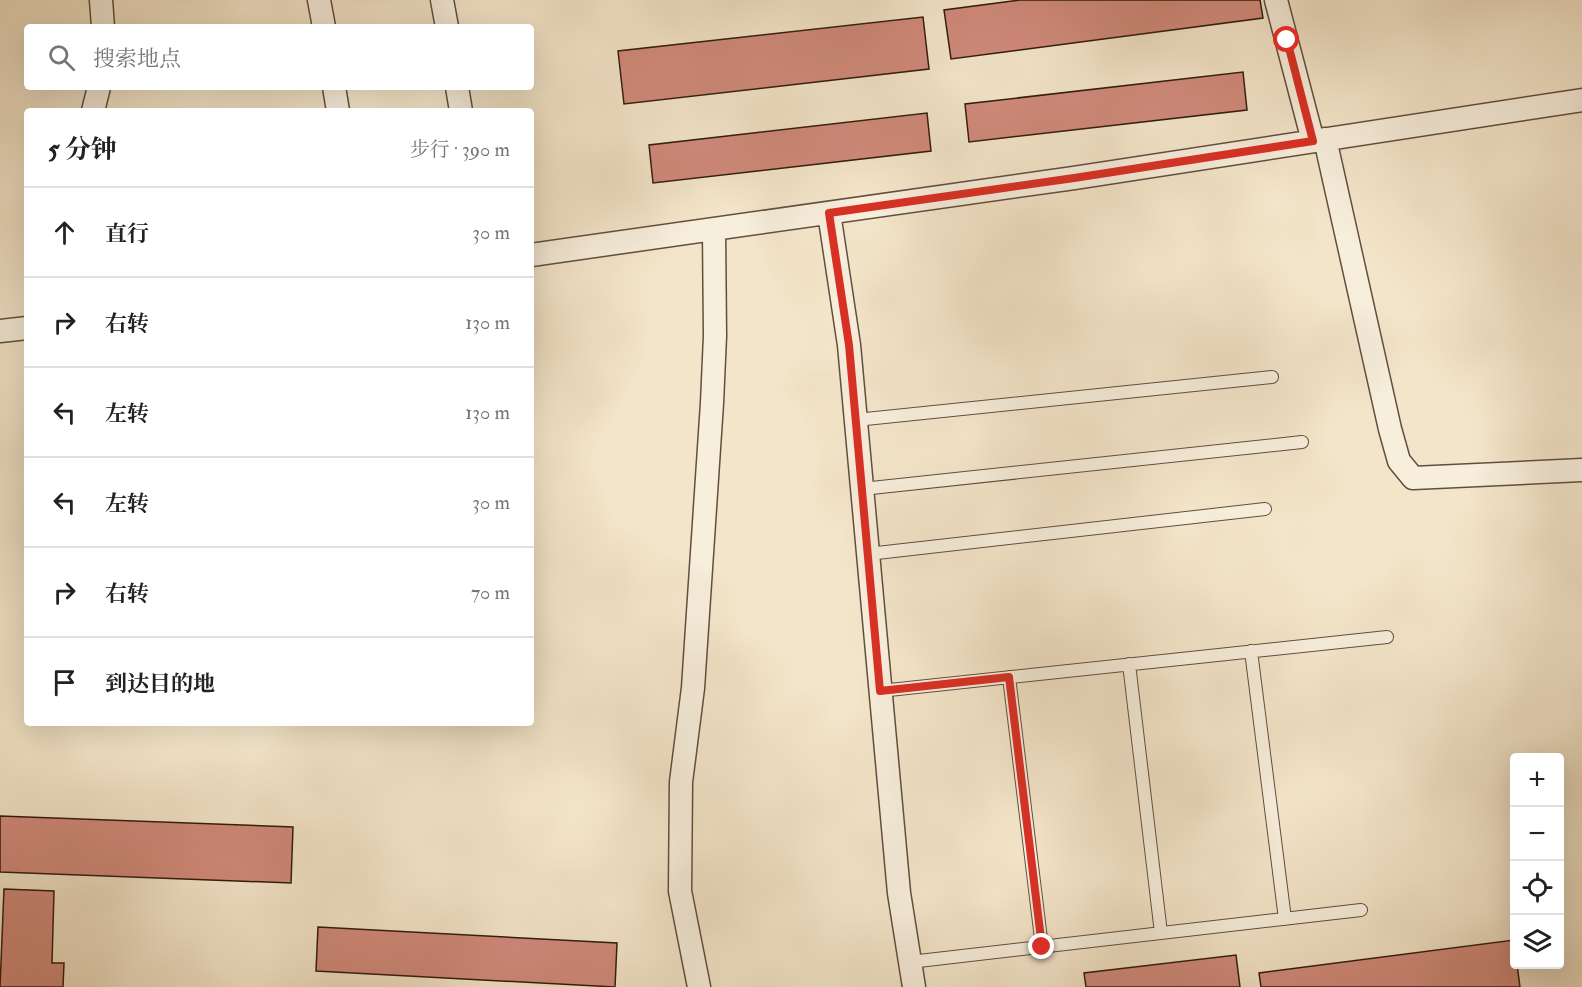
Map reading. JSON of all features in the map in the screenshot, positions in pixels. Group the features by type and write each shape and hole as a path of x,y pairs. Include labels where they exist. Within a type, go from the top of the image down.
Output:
{"street":[{"path":"100,0 103,24"},
{"path":"319,0 323,24"},
{"path":"442,0 446,24"},
{"path":"1276,0 1319,140 1399,461 1413,478 1582,470"},
{"path":"94,108 98,90"},
{"path":"334,90 338,108"},
{"path":"458,90 460,108"},
{"path":"534,255 1086,177 1582,100"},
{"path":"829,213 849,345 899,893 914,987"},
{"path":"699,987 680,891 681,782 693,688 712,403 715,336 714,229"},
{"path":"0,331 24,328"}],"lane":[{"path":"856,420 1272,377"},
{"path":"862,489 1302,442"},
{"path":"868,554 1265,509"},
{"path":"880,691 1388,637"},
{"path":"1251,651 1285,919"},
{"path":"1129,664 1161,933"},
{"path":"1009,677 1042,947"},
{"path":"910,962 1361,910"}],"building":[{"path":"1020,0 1260,0 1263,18 951,59 944,10"},
{"path":"923,17 929,69 624,104 618,51"},
{"path":"1243,72 1247,110 969,142 965,104"},
{"path":"927,113 931,151 653,183 649,145"},
{"path":"0,816 293,827 291,883 0,872"},
{"path":"4,889 54,891 52,963 64,963 63,987 0,987"},
{"path":"318,927 617,943 615,987 316,971"},
{"path":"1510,941 1510,969 1518,969 1520,987 1261,987 1259,973"},
{"path":"1236,955 1240,987 1086,987 1084,973"}],"route":[{"path":"1042,947 1009,677 880,691 849,345 829,213 1313,141 1287,40"}]}
